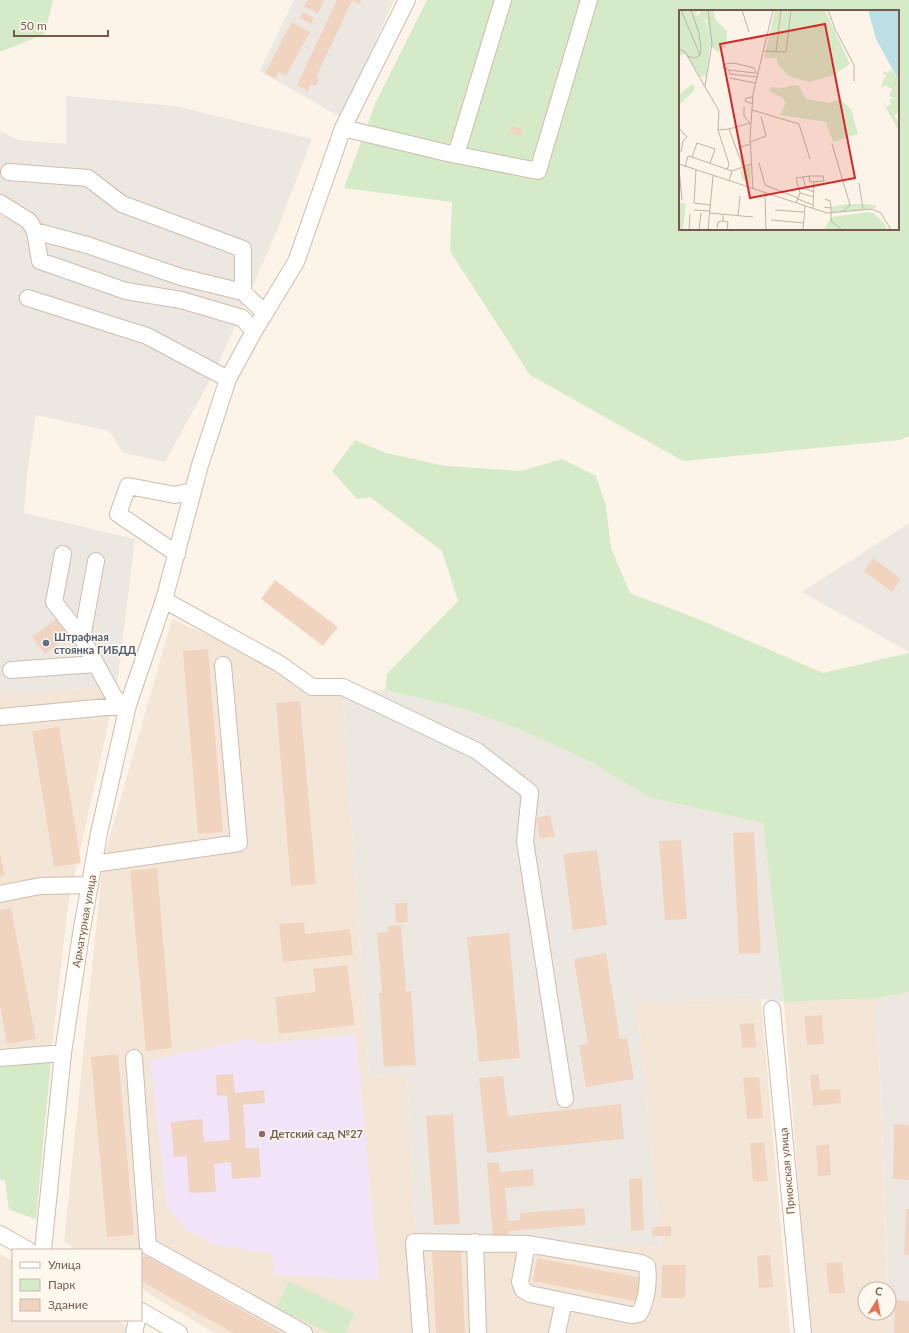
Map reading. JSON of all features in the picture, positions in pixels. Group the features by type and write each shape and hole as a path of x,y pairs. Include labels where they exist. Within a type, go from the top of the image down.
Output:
{"street":[{"name":"Арматурная улица","path":"43,1249 63,1053 99,833 128,705 164,600 192,491 228,379 254,331 296,262 344,128 407,0"},
{"path":"456,154 503,0"},
{"path":"344,128 538,171 589,0"},
{"path":"9,172 88,178 122,204 243,249 243,292"},
{"path":"0,203 29,221 35,230 40,261 126,291 181,300 242,318 254,331"},
{"path":"35,230 87,245 181,277 243,292 265,313"},
{"path":"28,298 148,336 228,379"},
{"path":"177,554 118,514 128,486 175,495 192,491"},
{"path":"63,554 54,602 82,638 116,700 128,705"},
{"path":"82,638 96,561"},
{"path":"164,600 280,664 312,688 343,687 478,751 530,792 525,841 565,1099"},
{"path":"11,670 96,664"},
{"path":"94,864 239,843 223,665"},
{"path":"0,717 128,705"},
{"path":"0,894 40,886 90,885"},
{"name":"Приокская улица","path":"772,1009 803,1333"},
{"path":"0,1058 63,1053"},
{"path":"134,1058 148,1246 304,1333"},
{"path":"0,1234 26,1249"},
{"path":"422,1333 414,1242 527,1244 641,1263 647,1266 648,1276 644,1307 639,1314 631,1315 530,1294 524,1290 520,1282 527,1244"},
{"path":"474,1242 478,1333"},
{"path":"557,1333 564,1301"},
{"path":"142,1312 179,1333"},
{"path":"134,1333 137,1321"}],"shaded area":[{"path":"294,0 394,0 342,118 260,71"},
{"path":"66,96 175,106 312,139 276,233 215,371 165,462 123,453 109,431 36,415 27,474 24,513 135,539 117,685 0,695 0,131 18,140 66,144"},
{"path":"909,523 909,652 802,592"},
{"path":"172,619 343,696 369,1076 407,1074 416,1231 661,1248 637,1002 761,999 790,1333 214,1333 142,1290 142,1249 75,1249 64,1242 103,860"},
{"path":"117,685 68,905 52,1047 0,1054 0,695"},
{"path":"376,690 385,690 466,709 526,732 589,761 648,797 763,823 784,1002 761,999 637,1002 661,1248 416,1231 407,1074 369,1076 343,696"},
{"path":"909,992 909,1333 890,1333 890,1321 897,1321 897,1281 888,1281 877,998"},
{"path":"877,998 888,1281 857,1281 857,1321 889,1321 890,1333 810,1333 784,1002"},
{"name":"Детский сад №27","path":"356,1035 379,1280 274,1275 272,1254 216,1245 187,1230 167,1208 150,1060 255,1038 256,1044"},
{"path":"0,1254 12,1260 12,1321 119,1321 140,1333 0,1333"}],"green space":[{"path":"0,0 53,0 45,34 0,52"},
{"path":"427,0 909,0 909,436 900,440 683,461 530,375 450,251 452,202 344,188 375,104"},
{"path":"355,440 386,453 445,466 521,471 562,459 596,476 606,506 611,548 630,593 703,621 823,673 909,653 909,992 877,998 784,1002 763,823 648,797 589,761 526,732 466,709 385,690 387,674 458,601 442,551 370,497 357,499 332,471"},
{"path":"51,1060 36,1219 9,1210 5,1181 0,1179 0,1065"},
{"path":"289,1281 355,1313 345,1333 329,1333 276,1308"}],"building":[{"path":"308,0 324,0 318,14 304,6"},
{"path":"337,0 361,0 360,4 352,1 316,77 319,80 316,86 311,84 308,91 297,85"},
{"path":"303,12 314,18 311,24 300,18"},
{"path":"292,22 310,32 286,76 279,72 275,79 265,73"},
{"path":"511,126 523,129 521,136 510,133"},
{"path":"873,558 901,579 892,592 864,571"},
{"path":"275,580 338,627 323,646 261,599"},
{"path":"56,619 69,636 45,654 32,637"},
{"path":"208,649 223,832 198,834 183,651"},
{"path":"300,701 316,884 291,886 276,703"},
{"path":"59,727 81,863 54,867 32,731"},
{"path":"550,815 555,836 540,839 536,818"},
{"path":"754,832 761,953 739,954 733,833"},
{"path":"681,840 687,919 665,920 659,841"},
{"path":"597,850 607,925 573,930 563,854"},
{"path":"0,854 5,876 0,877"},
{"path":"157,868 172,1048 146,1051 130,871"},
{"path":"395,903 407,903 408,922 396,923"},
{"path":"11,908 36,1039 7,1044 0,1005 0,910"},
{"path":"304,922 305,934 350,929 353,955 283,962 279,924"},
{"path":"401,925 406,991 411,991 416,1065 384,1067 379,993 382,993 377,933 388,932 388,926"},
{"path":"509,933 520,1058 479,1062 467,937"},
{"path":"606,953 620,1039 627,1038 634,1079 586,1087 579,1045 588,1044 574,959"},
{"path":"347,965 355,1025 279,1034 275,997 316,992 313,969"},
{"path":"822,1015 824,1044 807,1045 804,1016"},
{"path":"754,1023 756,1047 742,1048 740,1024"},
{"path":"118,1054 134,1235 107,1237 91,1057"},
{"path":"233,1074 235,1093 264,1090 265,1103 243,1105 246,1148 259,1148 261,1177 232,1179 231,1162 214,1164 216,1192 189,1193 187,1156 174,1157 171,1122 202,1119 204,1142 230,1140 227,1095 217,1096 216,1075"},
{"path":"819,1074 820,1090 840,1089 841,1103 813,1106 810,1075"},
{"path":"503,1076 508,1116 621,1104 624,1139 487,1153 479,1078"},
{"path":"759,1077 763,1118 747,1119 743,1078"},
{"path":"453,1114 460,1224 434,1225 426,1116"},
{"path":"894,1124 909,1125 909,1180 893,1179"},
{"path":"764,1142 768,1181 753,1182 750,1143"},
{"path":"829,1144 831,1175 818,1176 816,1146"},
{"path":"499,1162 500,1172 533,1169 534,1186 505,1188 508,1221 520,1220 520,1213 584,1208 586,1225 509,1231 510,1237 493,1238 487,1163"},
{"path":"642,1178 644,1230 631,1231 629,1179"},
{"path":"906,1209 909,1209 909,1255 904,1255"},
{"path":"671,1226 671,1236 653,1236 652,1227"},
{"path":"461,1251 465,1333 436,1333 432,1252"},
{"path":"145,1255 282,1333 233,1333 142,1282 142,1260"},
{"path":"770,1255 773,1287 759,1288 757,1256"},
{"path":"537,1258 642,1278 638,1302 533,1281"},
{"path":"842,1262 845,1293 829,1294 826,1263"},
{"path":"662,1265 686,1265 685,1298 661,1298"},
{"path":"897,1300 909,1301 909,1333 894,1333 894,1321 897,1321"}],"place":[{"name":"Штрафная стоянка ГИБДД","path":"46,643"},
{"name":"Детский сад №27","path":"262,1134"}]}
